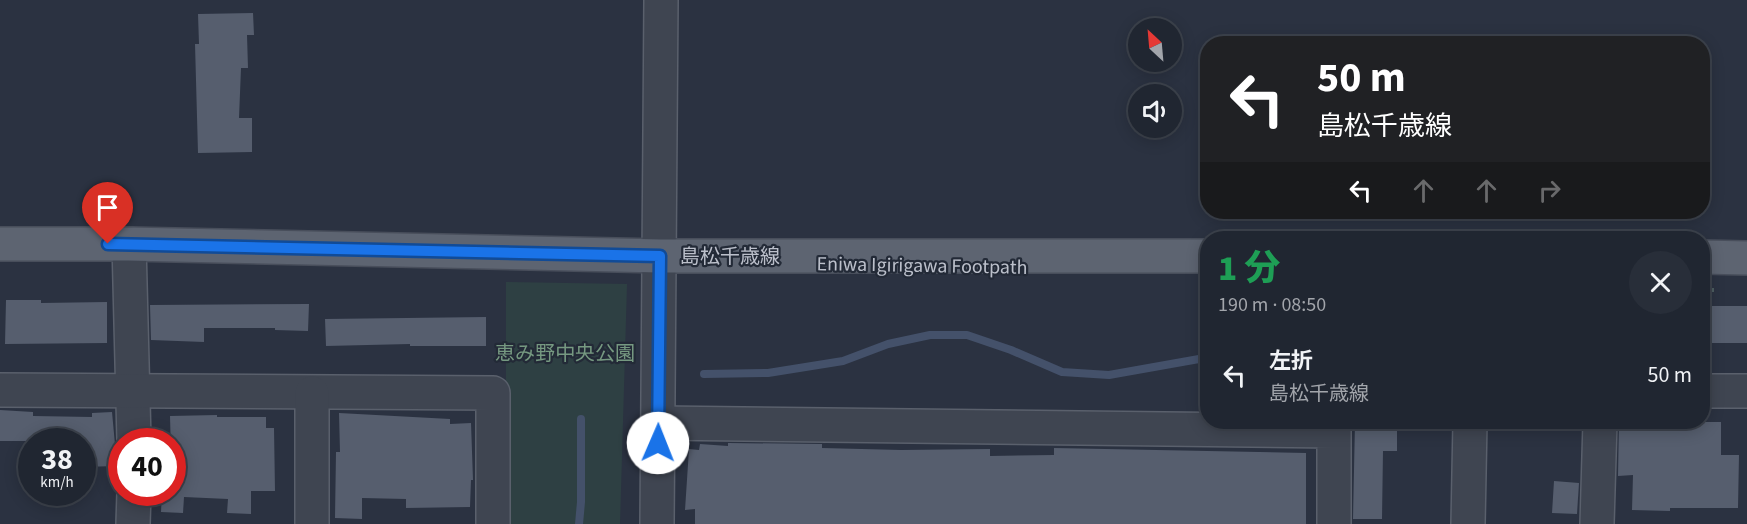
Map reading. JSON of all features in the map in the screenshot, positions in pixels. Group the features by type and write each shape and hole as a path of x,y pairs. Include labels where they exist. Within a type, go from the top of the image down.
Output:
{"main road":[{"name":"島松千歳線","path":"0,244 129,244 660,256 1200,256"},
{"path":"1710,257 1747,258"}],"street":[{"path":"657,524 661,0"},
{"path":"129,244 134,428"},
{"path":"0,390 493,393 493,524"},
{"path":"1710,391 1747,391"},
{"path":"312,393 312,524"},
{"path":"659,423 1334,431 1334,524"},
{"path":"1468,524 1470,429"},
{"path":"1597,524 1600,429"},
{"path":"133,524 134,506"}],"green space":[{"name":"恵み野中央公園","path":"506,282 627,284 620,524 506,524"}],"building":[{"path":"253,13 254,35 247,35 248,68 241,68 239,118 252,118 252,152 198,153 195,44 199,44 198,14"},
{"path":"6,300 41,300 41,303 107,302 107,343 5,344"},
{"path":"309,304 308,331 275,330 275,328 204,328 204,342 151,340 150,305"},
{"path":"1710,306 1747,306 1747,343 1710,343"},
{"path":"486,317 486,346 410,346 410,344 326,346 325,319"},
{"path":"0,410 33,412 33,416 92,417 92,413 112,412 113,428 108,428 108,466 96,467 96,428 18,428 18,441 0,441"},
{"path":"339,413 450,419 450,424 471,423 473,480 471,480 470,507 406,508 406,499 362,498 362,519 335,518 336,452 340,452"},
{"path":"170,416 266,417 266,428 274,428 275,491 251,491 251,514 227,513 228,499 186,497 186,428 170,428"},
{"path":"1710,422 1721,422 1721,455 1739,455 1738,508 1632,510 1633,475 1618,476 1619,429 1710,429"},
{"path":"1355,429 1397,429 1397,451 1383,451 1382,519 1353,519"},
{"path":"728,443 822,444 822,448 901,450 990,449 990,456 1054,455 1054,448 1306,453 1306,524 695,524 695,509 685,510 689,449 699,450 700,444 728,446"},
{"path":"1554,481 1579,483 1577,514 1552,513"},
{"path":"161,506 183,506 183,513 161,512"}],"waterway":[{"path":"704,374 768,373 843,361 888,344 930,335 967,335 1011,350 1062,372 1109,375 1200,359"},
{"path":"579,524 581,419"}],"route":[{"path":"108,244 660,256 658,443"}]}
